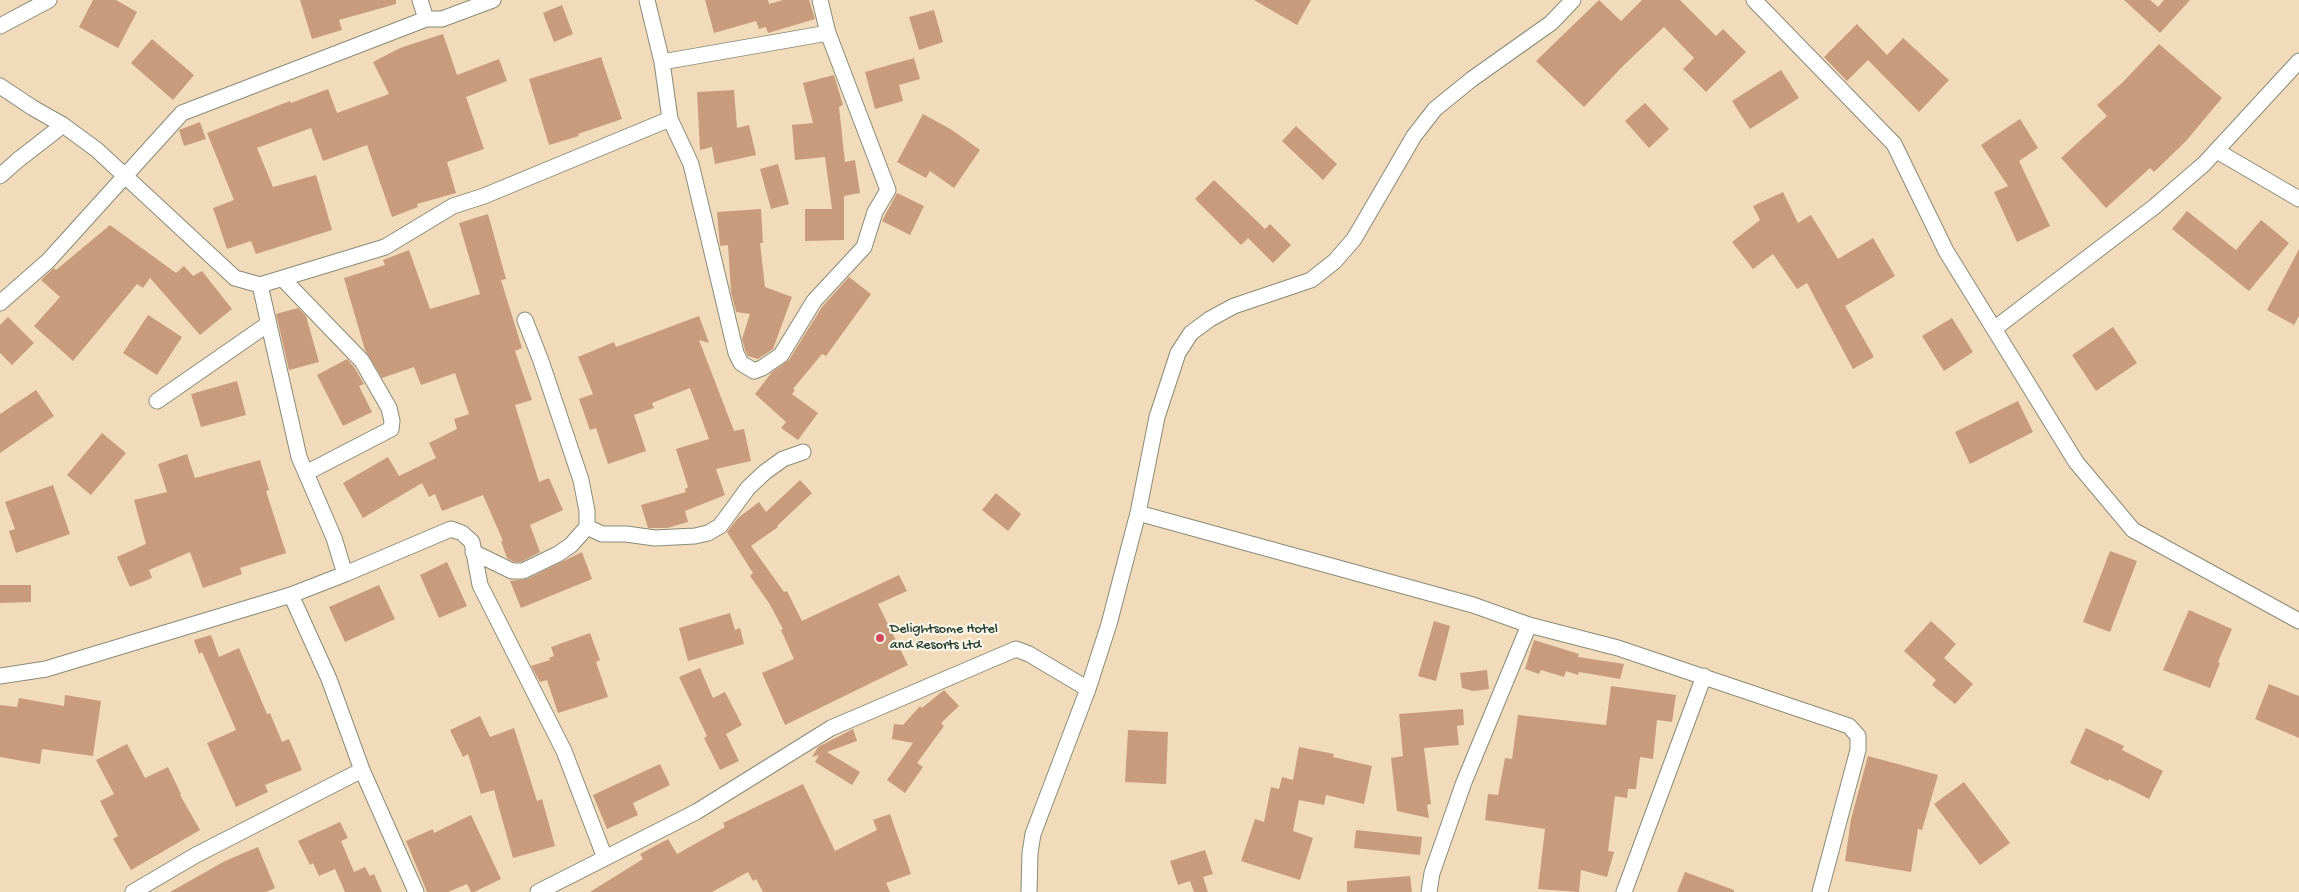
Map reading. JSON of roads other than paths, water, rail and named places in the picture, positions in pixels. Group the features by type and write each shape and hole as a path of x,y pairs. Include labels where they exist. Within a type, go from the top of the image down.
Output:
{"street":[{"path":"0,26 49,0"},
{"path":"420,0 426,20"},
{"path":"0,303 48,261 124,174 182,113 426,20 442,19 493,0"},
{"path":"647,0 662,62 670,118 691,164 736,353 741,363 754,371 781,355 814,301 864,247 875,212 888,190 828,33 820,0"},
{"path":"1029,892 1030,854 1033,834 1088,689 1108,624 1138,513 1156,417 1178,353 1191,333 1234,306 1311,280 1335,261 1354,239 1414,136 1435,109 1472,78 1551,23 1573,0"},
{"path":"1754,0 1894,144 1946,251 2076,462 2133,530 2298,618"},
{"path":"662,62 828,33"},
{"path":"1994,329 2154,207 2217,151 2299,61"},
{"path":"0,86 63,125 124,174 236,278 260,286 385,247 453,206 484,196 670,118"},
{"path":"0,176 63,125"},
{"path":"2217,151 2299,199"},
{"path":"283,279 362,361 389,408 392,421 390,429 306,473"},
{"path":"260,286 299,457 334,538 345,574"},
{"path":"473,552 512,571 522,571 558,554 580,536 587,527 581,480 541,362 524,320"},
{"path":"157,401 268,324"},
{"path":"587,527 602,534 626,534 655,538 695,536 708,533 720,526 748,488 764,472 784,459 803,452"},
{"path":"1138,513 1473,605 1529,625 1618,648 1849,726 1858,736 1858,750 1820,892"},
{"path":"0,676 46,669 290,595 451,529 462,533 472,542 480,585 564,751 605,858"},
{"path":"290,595 329,679 362,770 416,892"},
{"path":"1429,892 1432,873 1464,782 1529,625"},
{"path":"538,892 696,812 831,728 1016,649 1029,654 1088,689"},
{"path":"1624,892 1704,676"},
{"path":"133,892 196,855 362,770"}],"place":[{"name":"Delightsome Hotel and Resorts Ltd","path":"880,638"}]}
